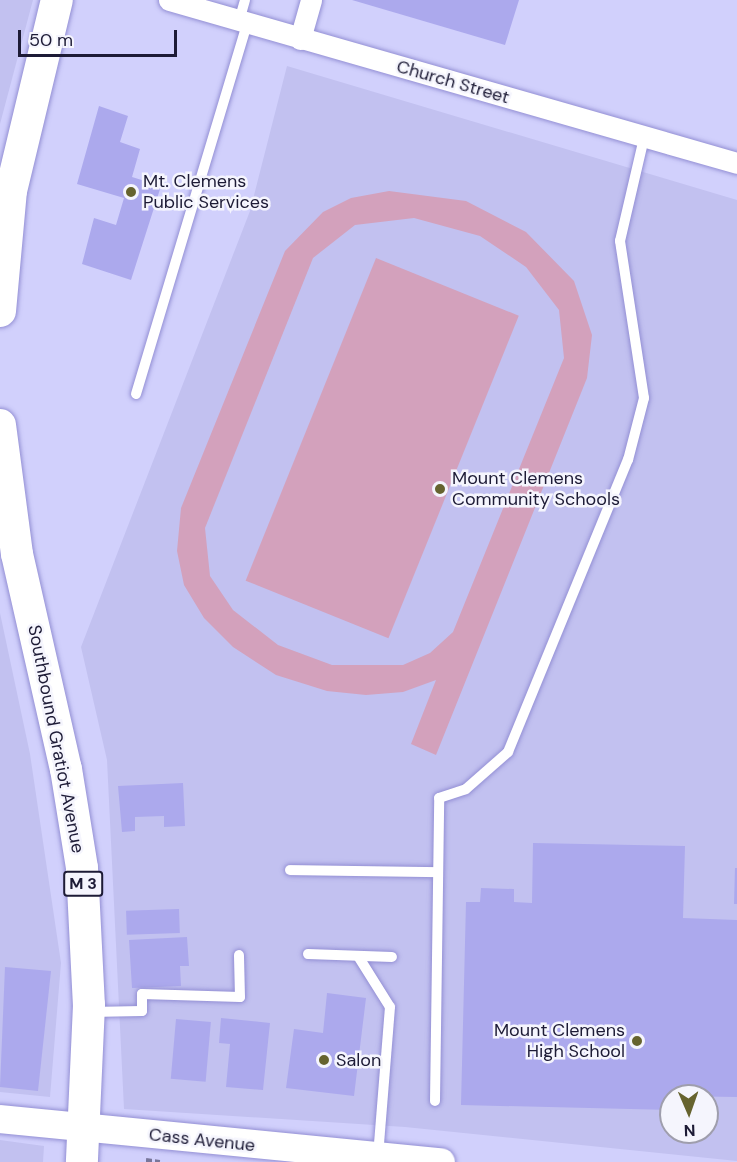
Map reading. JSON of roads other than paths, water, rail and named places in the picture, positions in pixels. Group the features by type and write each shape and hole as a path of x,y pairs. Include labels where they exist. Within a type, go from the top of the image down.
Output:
{"main road":[{"path":"0,311 10,191 57,0"},
{"name":"Southbound Gratiot Avenue","path":"0,425 17,554 66,769 82,868 89,1012 84,1128"},
{"name":"Cass Avenue","path":"0,1119 84,1128 256,1154 378,1156 441,1162"},
{"name":"M 3","path":"82,1162 84,1128"}],"street":[{"name":"Church Street","path":"169,0 737,163"},
{"path":"300,39 311,0"}],"lane":[{"path":"136,394 243,22 245,0"},
{"path":"435,1101 439,798 466,789 508,752 628,460 644,398 620,241 644,138"},
{"path":"290,870 438,872"},
{"path":"308,954 392,957"},
{"path":"89,1012 142,1011 142,994 240,997 239,955"},
{"path":"358,956 390,1007 378,1156"}],"place":[{"name":"Mt. Clemens Public Services","path":"131,192"},
{"name":"Mount Clemens Community Schools","path":"440,489"},
{"name":"Mount Clemens High School","path":"637,1041"},
{"name":"Salon","path":"324,1060"}]}
